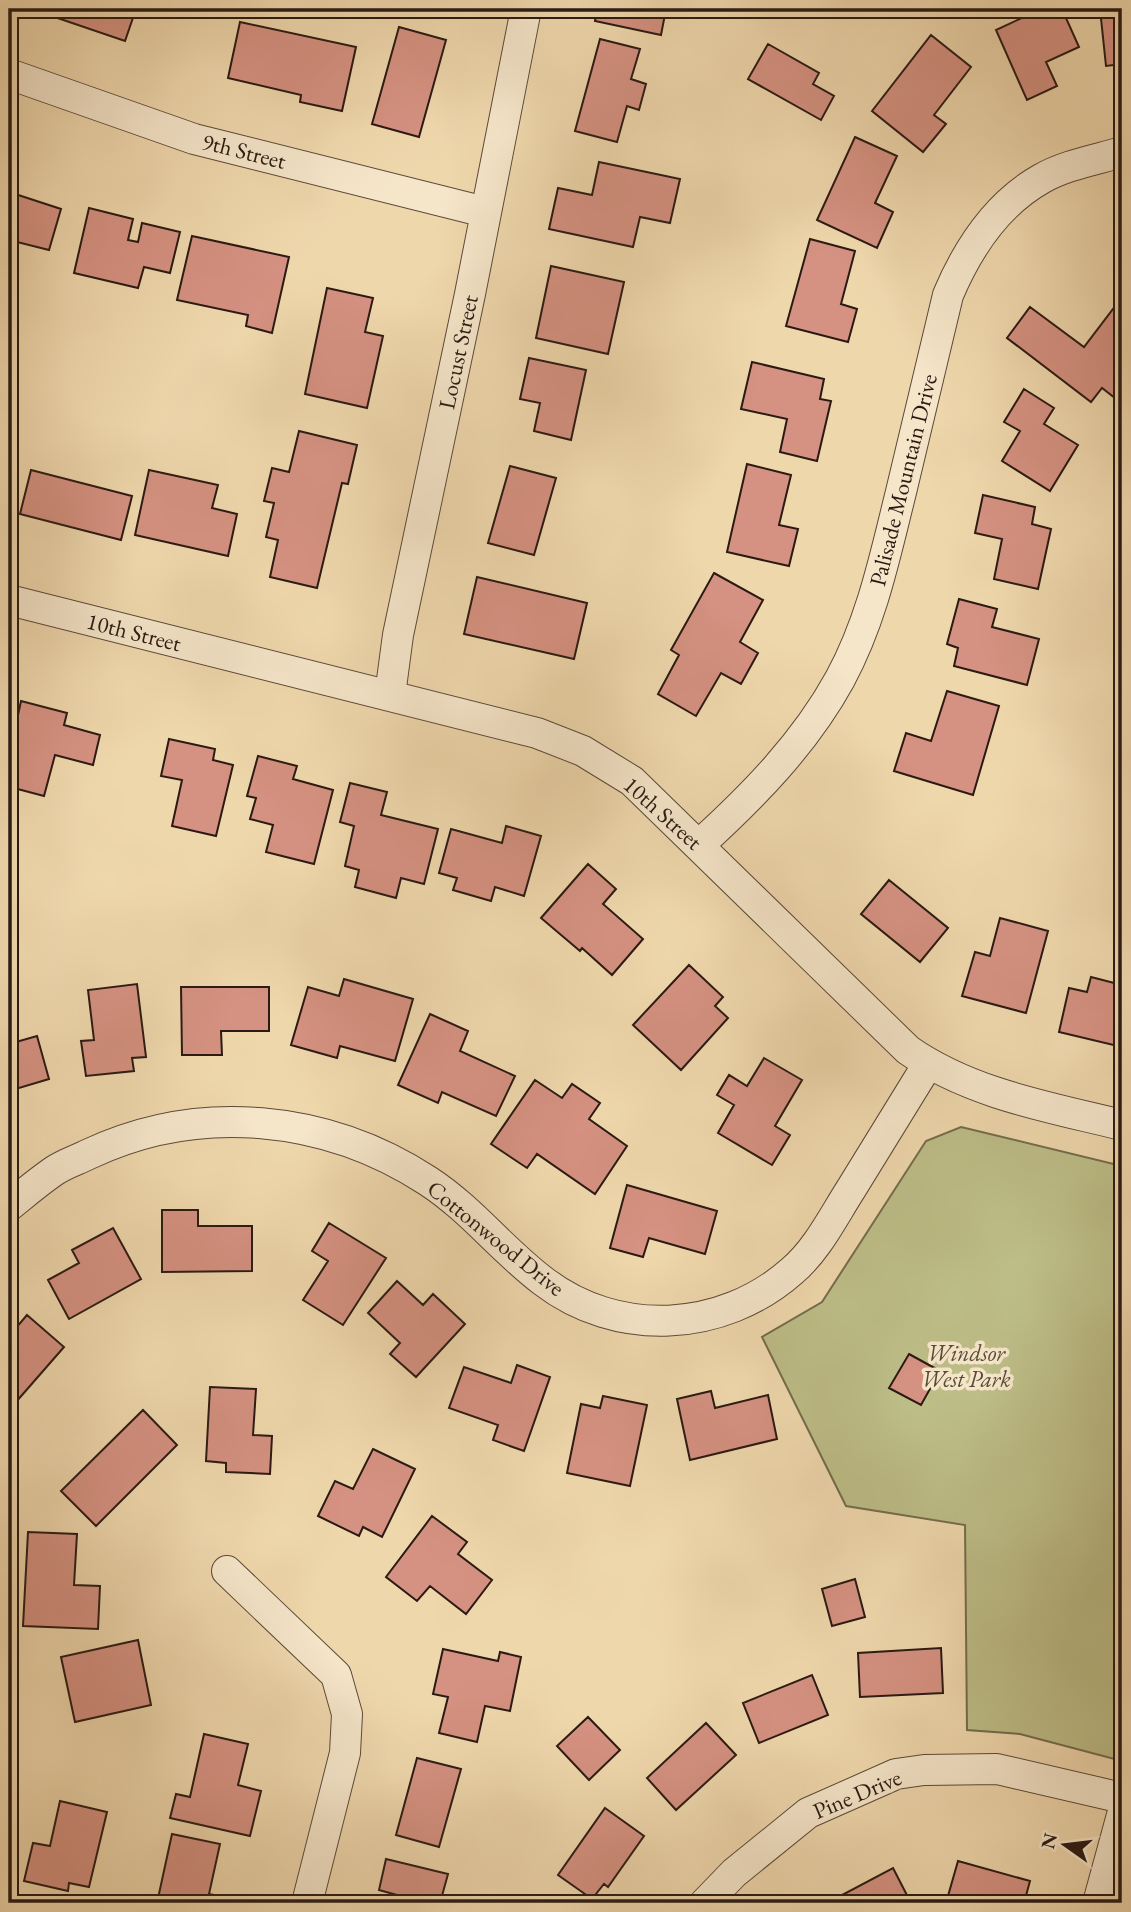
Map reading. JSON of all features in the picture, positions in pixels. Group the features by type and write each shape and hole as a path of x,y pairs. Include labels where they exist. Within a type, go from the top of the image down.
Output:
{"street":[{"name":"Locust Street","path":"390,695 398,635 526,9"},
{"name":"9th Street","path":"9,74 194,139 485,212"},
{"name":"Palisade Mountain Drive","path":"699,845 744,804 782,762 825,703 859,642 880,581 948,295 961,265 977,239 1026,189 1071,166 1122,152"},
{"name":"10th Street","path":"9,600 537,733 583,751 632,781 908,1050 928,1064 975,1086 1122,1125"},
{"name":"Cottonwood Drive","path":"9,1206 55,1170 131,1137 169,1127 221,1121 287,1125 345,1139 410,1170 464,1208 541,1280 590,1308 624,1319 655,1323 691,1320 746,1303 794,1270 819,1240 928,1064"},
{"path":"227,1572 336,1675 347,1714 345,1753 307,1903"},
{"name":"Pine Drive","path":"705,1903 734,1873 808,1813 896,1774 925,1770 998,1769 1122,1798"},
{"path":"1098,1903 1122,1815"}],"green space":[{"name":"Windsor West Park","path":"961,1127 1122,1166 1122,1761 1020,1734 967,1730 965,1525 846,1506 762,1337 822,1302 926,1141"}],"building":[{"path":"31,9 136,9 125,41"},
{"path":"597,9 666,9 661,35 595,21"},
{"path":"1041,9 1062,9 1079,47 1046,62 1057,86 1027,100 996,30"},
{"path":"1100,9 1122,9 1122,64 1106,66"},
{"path":"240,22 356,47 342,111 300,102 301,95 228,78"},
{"path":"399,27 446,40 419,137 372,124"},
{"path":"931,35 971,67 934,115 946,124 923,152 872,111"},
{"path":"600,39 640,49 631,79 646,84 639,110 627,106 617,142 575,131"},
{"path":"768,44 819,73 813,84 834,96 821,120 748,79"},
{"path":"855,137 897,156 875,203 893,212 877,248 817,220"},
{"path":"599,162 680,179 670,223 640,217 633,247 549,229 558,188 592,195"},
{"path":"9,192 61,209 49,250 9,240"},
{"path":"89,208 133,219 128,240 138,242 142,223 180,232 170,273 144,267 138,288 74,273"},
{"path":"192,236 289,257 272,333 246,326 248,315 177,300"},
{"path":"810,239 855,251 841,304 857,309 848,342 786,326"},
{"path":"551,266 624,282 608,354 536,338"},
{"path":"327,288 373,298 365,332 383,336 367,408 305,394"},
{"path":"1030,307 1084,347 1113,309 1122,316 1122,388 1115,398 1102,388 1091,402 1007,338"},
{"path":"529,358 586,370 571,440 534,431 540,403 520,399"},
{"path":"752,362 824,379 820,399 831,401 817,461 780,452 787,419 741,409"},
{"path":"1024,389 1054,408 1044,424 1078,445 1050,491 1002,461 1020,431 1004,422"},
{"path":"299,431 357,445 348,484 342,483 317,588 270,577 278,540 266,537 274,503 264,501 272,468 289,472"},
{"path":"9,459 16,461 9,492"},
{"path":"747,464 791,475 779,525 798,529 789,566 727,552"},
{"path":"510,466 556,478 534,555 488,543"},
{"path":"31,470 132,496 121,540 20,514"},
{"path":"149,470 218,485 212,508 237,514 228,556 135,535"},
{"path":"983,495 1035,507 1032,524 1051,529 1038,589 994,579 1002,539 975,533"},
{"path":"714,573 763,600 740,642 758,653 741,684 721,673 696,716 658,694 679,655 671,650"},
{"path":"477,577 587,603 574,659 464,634"},
{"path":"959,599 997,609 992,627 1039,639 1027,685 954,666 958,648 947,644"},
{"path":"947,691 999,706 973,795 894,771 906,733 931,741"},
{"path":"21,701 67,713 64,725 100,735 93,765 55,755 44,796 10,787 16,763 9,761 9,712 18,715"},
{"path":"169,739 215,749 213,760 233,765 216,836 172,826 182,780 161,776"},
{"path":"258,756 297,766 293,779 333,790 314,864 266,852 273,825 250,819 256,798 247,796"},
{"path":"350,783 387,792 381,815 438,829 424,884 401,878 396,898 355,887 359,870 345,866 354,826 340,822"},
{"path":"506,826 541,836 524,896 495,887 491,901 453,890 457,878 439,873 451,829 502,843"},
{"path":"588,864 616,889 603,904 643,939 612,975 582,948 580,951 541,918"},
{"path":"889,880 948,928 920,962 861,914"},
{"path":"1000,918 1048,931 1026,1013 962,996 975,952 990,956"},
{"path":"689,965 723,997 715,1006 728,1018 681,1070 633,1025"},
{"path":"1091,977 1122,985 1122,1047 1059,1032 1069,988 1087,992"},
{"path":"344,979 413,999 395,1061 340,1046 337,1058 291,1045 308,987 339,996"},
{"path":"137,984 146,1057 132,1058 134,1071 86,1076 81,1041 94,1040 88,990"},
{"path":"181,987 269,987 269,1031 221,1031 222,1055 182,1055"},
{"path":"430,1014 468,1031 460,1051 515,1076 496,1116 442,1092 438,1103 398,1085"},
{"path":"37,1036 49,1079 9,1091 9,1044"},
{"path":"764,1058 802,1080 775,1126 790,1135 772,1165 718,1133 734,1105 717,1095 729,1075 747,1086"},
{"path":"535,1080 562,1098 572,1084 600,1103 589,1119 627,1146 595,1194 537,1154 527,1168 491,1144"},
{"path":"627,1185 717,1211 705,1254 649,1238 643,1257 610,1248"},
{"path":"162,1210 198,1210 198,1226 252,1226 252,1271 162,1272"},
{"path":"329,1223 386,1258 343,1325 303,1300 328,1261 312,1251"},
{"path":"113,1228 141,1279 69,1319 48,1280 79,1263 72,1250"},
{"path":"397,1281 423,1305 433,1294 465,1324 416,1377 390,1354 400,1343 368,1313"},
{"path":"27,1315 64,1347 9,1410 9,1336"},
{"path":"909,1354 940,1371 921,1405 889,1388"},
{"path":"517,1365 550,1377 524,1451 493,1440 498,1425 449,1408 464,1367 511,1383"},
{"path":"210,1387 256,1389 253,1435 272,1436 270,1474 226,1472 226,1463 206,1461"},
{"path":"711,1391 715,1408 768,1395 777,1439 690,1460 677,1399"},
{"path":"603,1396 647,1405 630,1486 567,1473 581,1404 600,1408"},
{"path":"143,1410 177,1445 96,1526 61,1491"},
{"path":"373,1449 415,1469 382,1537 363,1527 359,1536 318,1516 335,1481 353,1489"},
{"path":"432,1516 467,1542 458,1554 492,1580 466,1614 430,1586 417,1601 386,1577"},
{"path":"28,1532 77,1534 74,1585 100,1586 98,1629 23,1626"},
{"path":"855,1579 865,1617 832,1626 822,1589"},
{"path":"138,1640 151,1705 75,1722 61,1657"},
{"path":"941,1648 943,1693 860,1697 858,1653"},
{"path":"443,1649 498,1661 500,1652 521,1657 510,1711 485,1706 477,1742 439,1733 448,1697 433,1694"},
{"path":"812,1675 828,1715 759,1743 743,1703"},
{"path":"588,1717 620,1750 589,1780 557,1746"},
{"path":"706,1723 736,1755 676,1810 647,1778"},
{"path":"204,1734 248,1744 238,1785 261,1791 250,1836 170,1818 176,1794 190,1797"},
{"path":"417,1758 461,1769 439,1847 396,1835"},
{"path":"60,1801 107,1812 89,1887 69,1883 68,1891 24,1881 33,1843 50,1846"},
{"path":"605,1808 644,1836 608,1887 604,1884 592,1899 558,1875"},
{"path":"172,1834 220,1844 209,1894 229,1898 228,1903 157,1903"},
{"path":"386,1859 448,1874 440,1903 395,1903 397,1895 379,1890"},
{"path":"958,1861 1030,1881 1024,1903 946,1903"},
{"path":"893,1868 911,1903 827,1903"}]}
